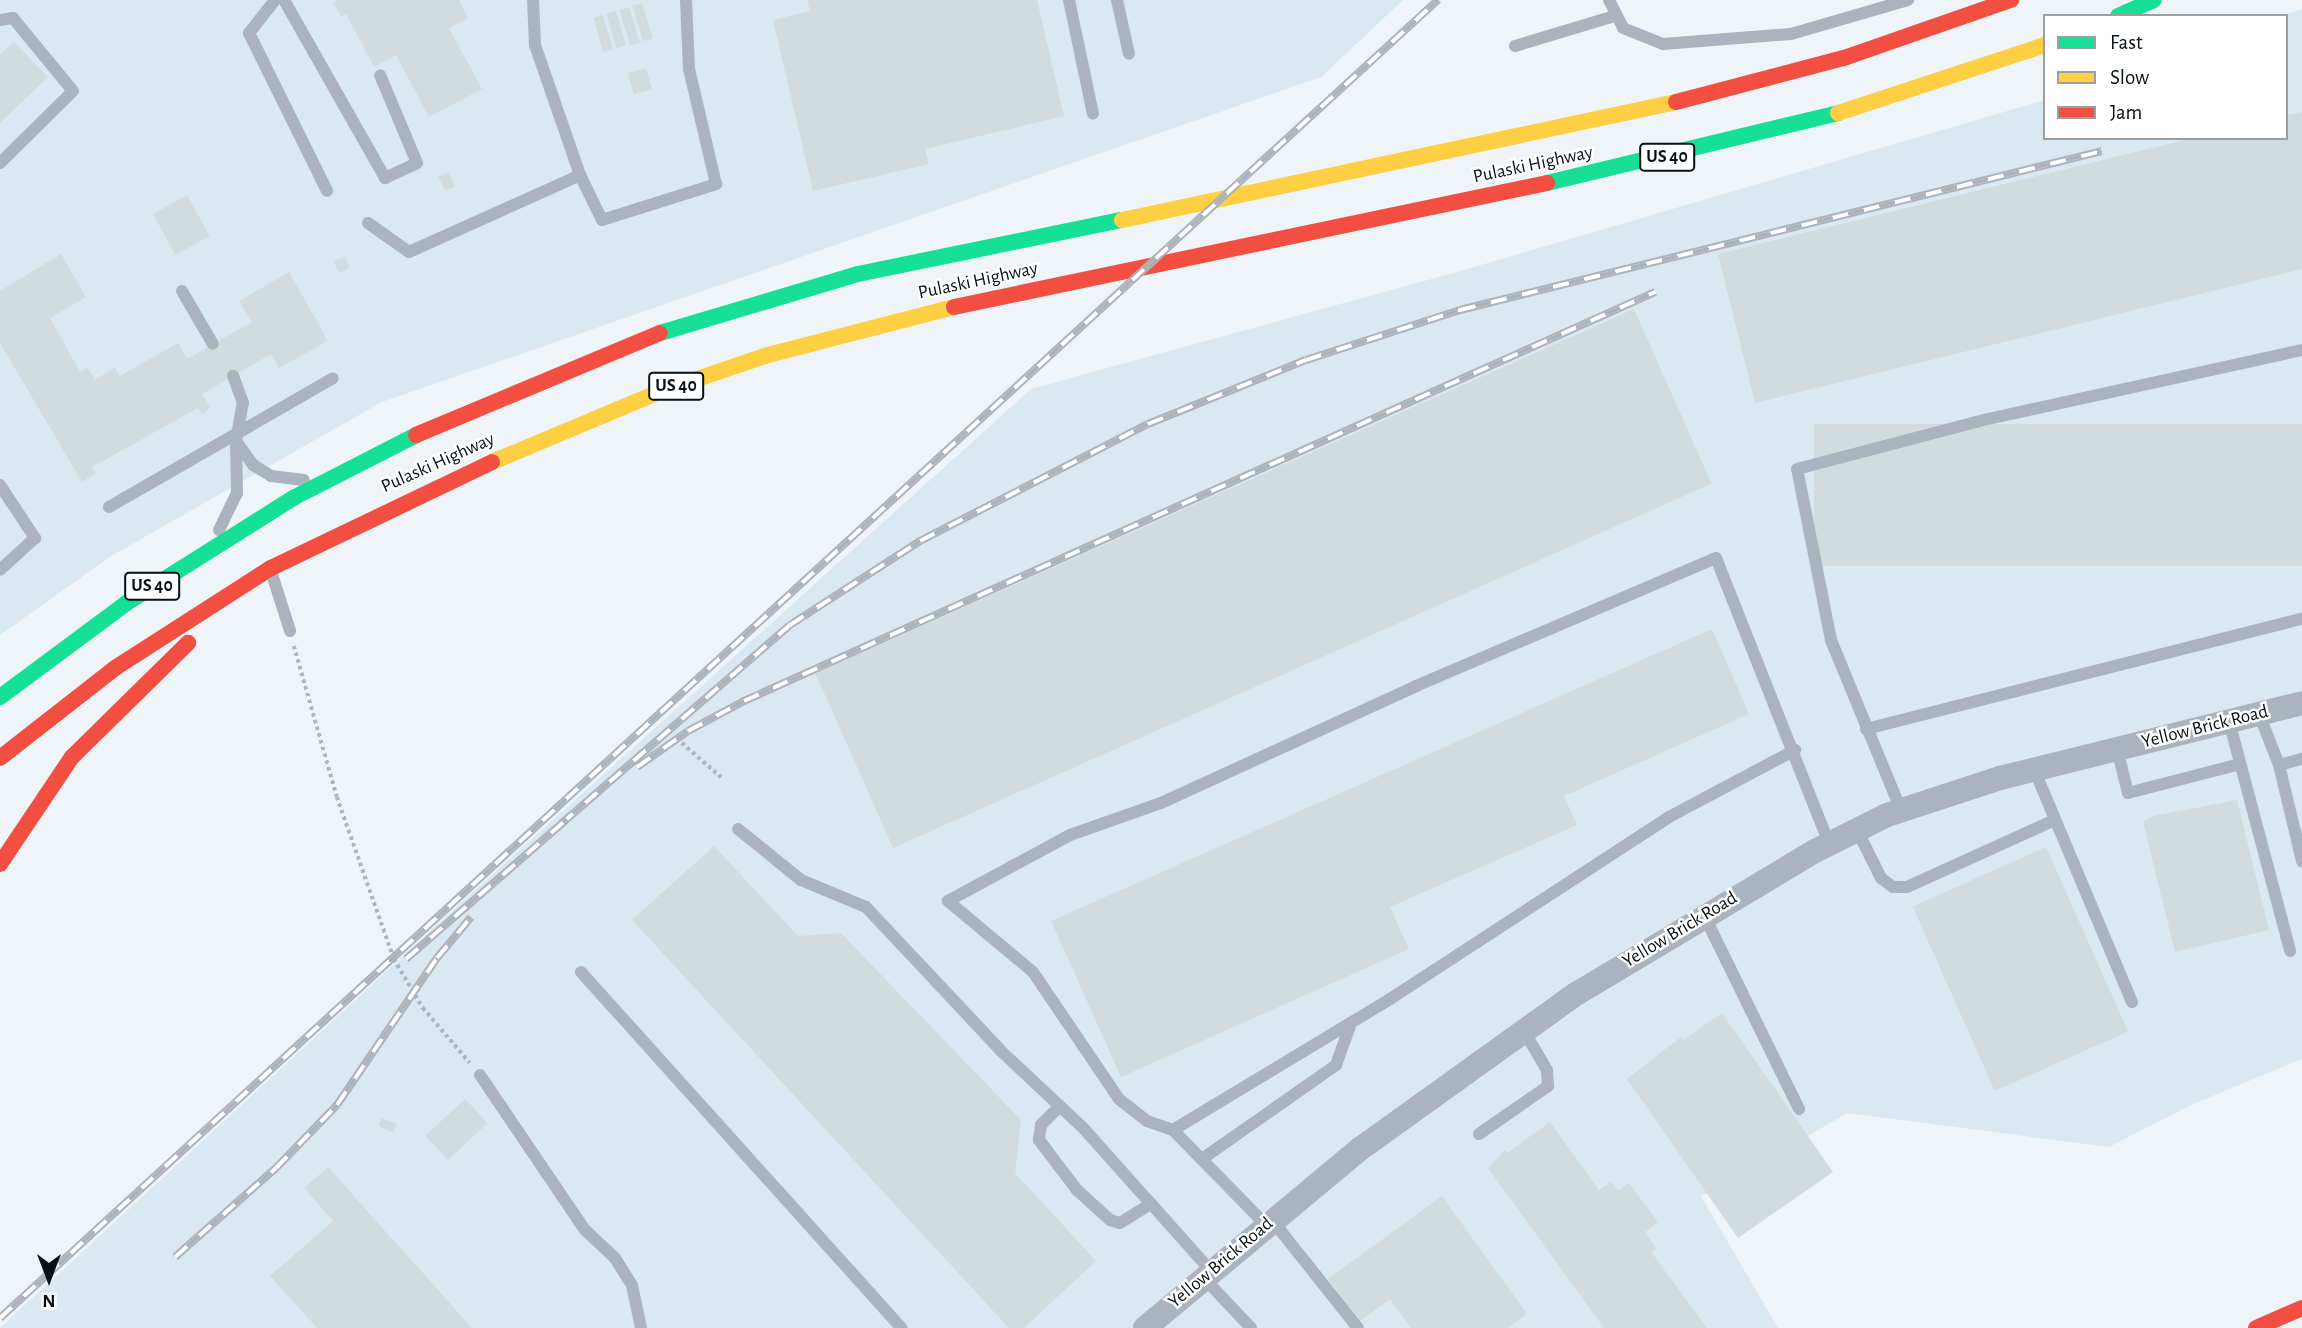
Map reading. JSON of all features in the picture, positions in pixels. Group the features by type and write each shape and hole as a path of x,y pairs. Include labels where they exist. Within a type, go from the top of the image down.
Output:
{"main road":[{"name":"Pulaski Highway","path":"0,697 208,548 326,480 453,416 656,334 858,274 1737,88 1857,54 2011,0"},
{"path":"2122,14 2154,0"},
{"name":"Pulaski Highway","path":"0,758 115,668 276,554 662,391 848,332 1804,124 2043,47"},
{"path":"0,864 41,798 99,726 276,554 261,516"},
{"path":"2256,1328 2302,1308"}],"street":[{"name":"Yellow Brick Road","path":"1145,1328 1206,1273 1360,1149 1524,1031 1704,915 1829,844 1901,810 2034,769 2302,703"}],"lane":[{"path":"275,0 249,33 327,191"},
{"path":"284,0 385,178 417,163 380,75"},
{"path":"533,0 535,45 580,175 602,220 716,184 689,69 686,0"},
{"path":"1069,0 1093,114"},
{"path":"1116,0 1129,54"},
{"path":"1609,0 1623,28 1663,44 1791,34 1908,0"},
{"path":"1515,46 1615,16"},
{"path":"0,20 13,18 74,91 0,163"},
{"path":"368,223 410,252 580,175"},
{"path":"182,290 213,344"},
{"path":"1901,810 1831,640 1797,469 1988,419 2302,350"},
{"path":"208,548 237,493 237,438 243,403 233,376"},
{"path":"109,507 237,438 333,377"},
{"path":"237,438 253,465 271,476 326,480"},
{"path":"0,485 34,538 0,570"},
{"path":"276,554 289,631"},
{"path":"1357,1328 1269,1223 1173,1130 1147,1121 1119,1099 1033,972 948,901 1070,835 1161,803 1416,686 1716,558 1829,844"},
{"path":"1866,729 2302,619"},
{"path":"2259,713 2278,765 2302,861"},
{"path":"2229,721 2290,951"},
{"path":"2117,749 2128,793 2240,764"},
{"path":"1173,1130 1351,1023 1670,817 1794,750"},
{"path":"2278,765 2302,759"},
{"path":"2034,769 2132,1002"},
{"path":"1857,830 1881,878 1893,887 1907,887 2055,820"},
{"path":"738,829 801,880 866,907 1001,1051 1060,1105 1151,1204 1251,1328"},
{"path":"1704,915 1798,1109"},
{"path":"582,972 902,1328"},
{"path":"1202,1159 1336,1065 1351,1023"},
{"path":"1479,1134 1548,1086 1547,1070 1524,1031"},
{"path":"481,1075 585,1230 615,1258 632,1285 640,1328"},
{"path":"1060,1105 1041,1125 1039,1140 1077,1190 1110,1220 1120,1223 1151,1204"}],"path":[{"path":"289,631 337,797 394,959 423,1008 481,1075"},
{"path":"682,743 721,777"}],"shaded area":[{"path":"0,0 1403,0 1321,77 382,402 111,556 0,635"},
{"path":"2302,9 2302,1059 2193,1104 2109,1147 1848,1113 1701,1196 1778,1328 0,1328 441,921 1031,389 1457,272 2043,101 2043,140 2288,140 2288,14"}],"building":[{"path":"338,0 459,0 468,18 449,28 482,89 429,117 396,55 374,67 346,14 341,17 333,3"},
{"path":"807,0 1037,0 1064,116 925,149 929,164 813,191 773,20 810,11"},
{"path":"642,3 653,38 643,41 632,6"},
{"path":"629,7 640,42 630,45 619,10"},
{"path":"616,11 626,46 616,48 606,14"},
{"path":"603,15 613,50 603,52 593,18"},
{"path":"14,42 48,77 0,123 0,54"},
{"path":"646,68 652,89 634,94 628,73"},
{"path":"2302,112 2302,269 1755,403 1718,254 2185,140 2288,140 2288,115"},
{"path":"448,172 455,186 445,191 438,177"},
{"path":"187,195 210,236 176,255 153,214"},
{"path":"61,254 86,297 50,318 80,372 87,367 95,380 115,367 120,376 178,343 187,359 252,322 239,301 289,272 328,341 279,368 271,354 202,394 210,408 202,414 198,408 92,467 96,473 82,482 0,343 0,291"},
{"path":"344,256 350,268 339,273 333,261"},
{"path":"1634,309 1712,483 893,848 815,673"},
{"path":"1814,424 2302,424 2302,566 1814,566"},
{"path":"1712,629 1749,714 1564,796 1577,825 1390,907 1409,949 1121,1077 1051,921"},
{"path":"2237,800 2269,930 2175,952 2143,822 2153,816"},
{"path":"714,846 798,936 841,933 1021,1120 1015,1173 1096,1261 1024,1328 1009,1328 632,920"},
{"path":"2046,847 2128,1032 1995,1091 1913,906"},
{"path":"1722,1013 1833,1172 1738,1238 1627,1079 1681,1037 1683,1040"},
{"path":"465,1099 488,1123 448,1160 426,1136"},
{"path":"382,1118 397,1124 393,1132 379,1126"},
{"path":"1550,1122 1599,1190 1611,1182 1618,1191 1629,1183 1658,1222 1645,1232 1657,1249 1652,1253 1707,1328 1604,1328 1488,1168 1505,1150 1507,1153"},
{"path":"328,1167 472,1328 317,1328 270,1276 333,1221 304,1188"},
{"path":"1442,1196 1527,1314 1508,1328 1411,1328 1390,1299 1359,1322 1328,1279"}],"railway":[{"path":"0,1318 1438,0"},
{"path":"561,824 790,625 920,541 1148,424 1306,360 1460,310 2102,151"},
{"path":"637,767 688,731 744,701 1655,292"},
{"path":"406,959 567,819"},
{"path":"175,1257 276,1168 337,1105 437,958 471,917"}],"traffic: fast":[{"path":"2122,14 2154,0"},
{"path":"1547,183 1838,113"},
{"path":"660,333 858,274 1122,220"},
{"path":"0,697 125,604 295,497 416,435"}],"traffic: slow":[{"path":"1838,113 2043,46"},
{"path":"1122,220 1676,102"},
{"path":"492,462 662,391 768,355 954,307"}],"traffic: jam":[{"path":"1676,102 1844,58 2011,0"},
{"path":"954,307 1547,183"},
{"path":"416,435 660,333"},
{"path":"0,758 115,668 271,568 492,462"},
{"path":"0,864 72,757 188,643"},
{"path":"2256,1328 2302,1308"}]}
